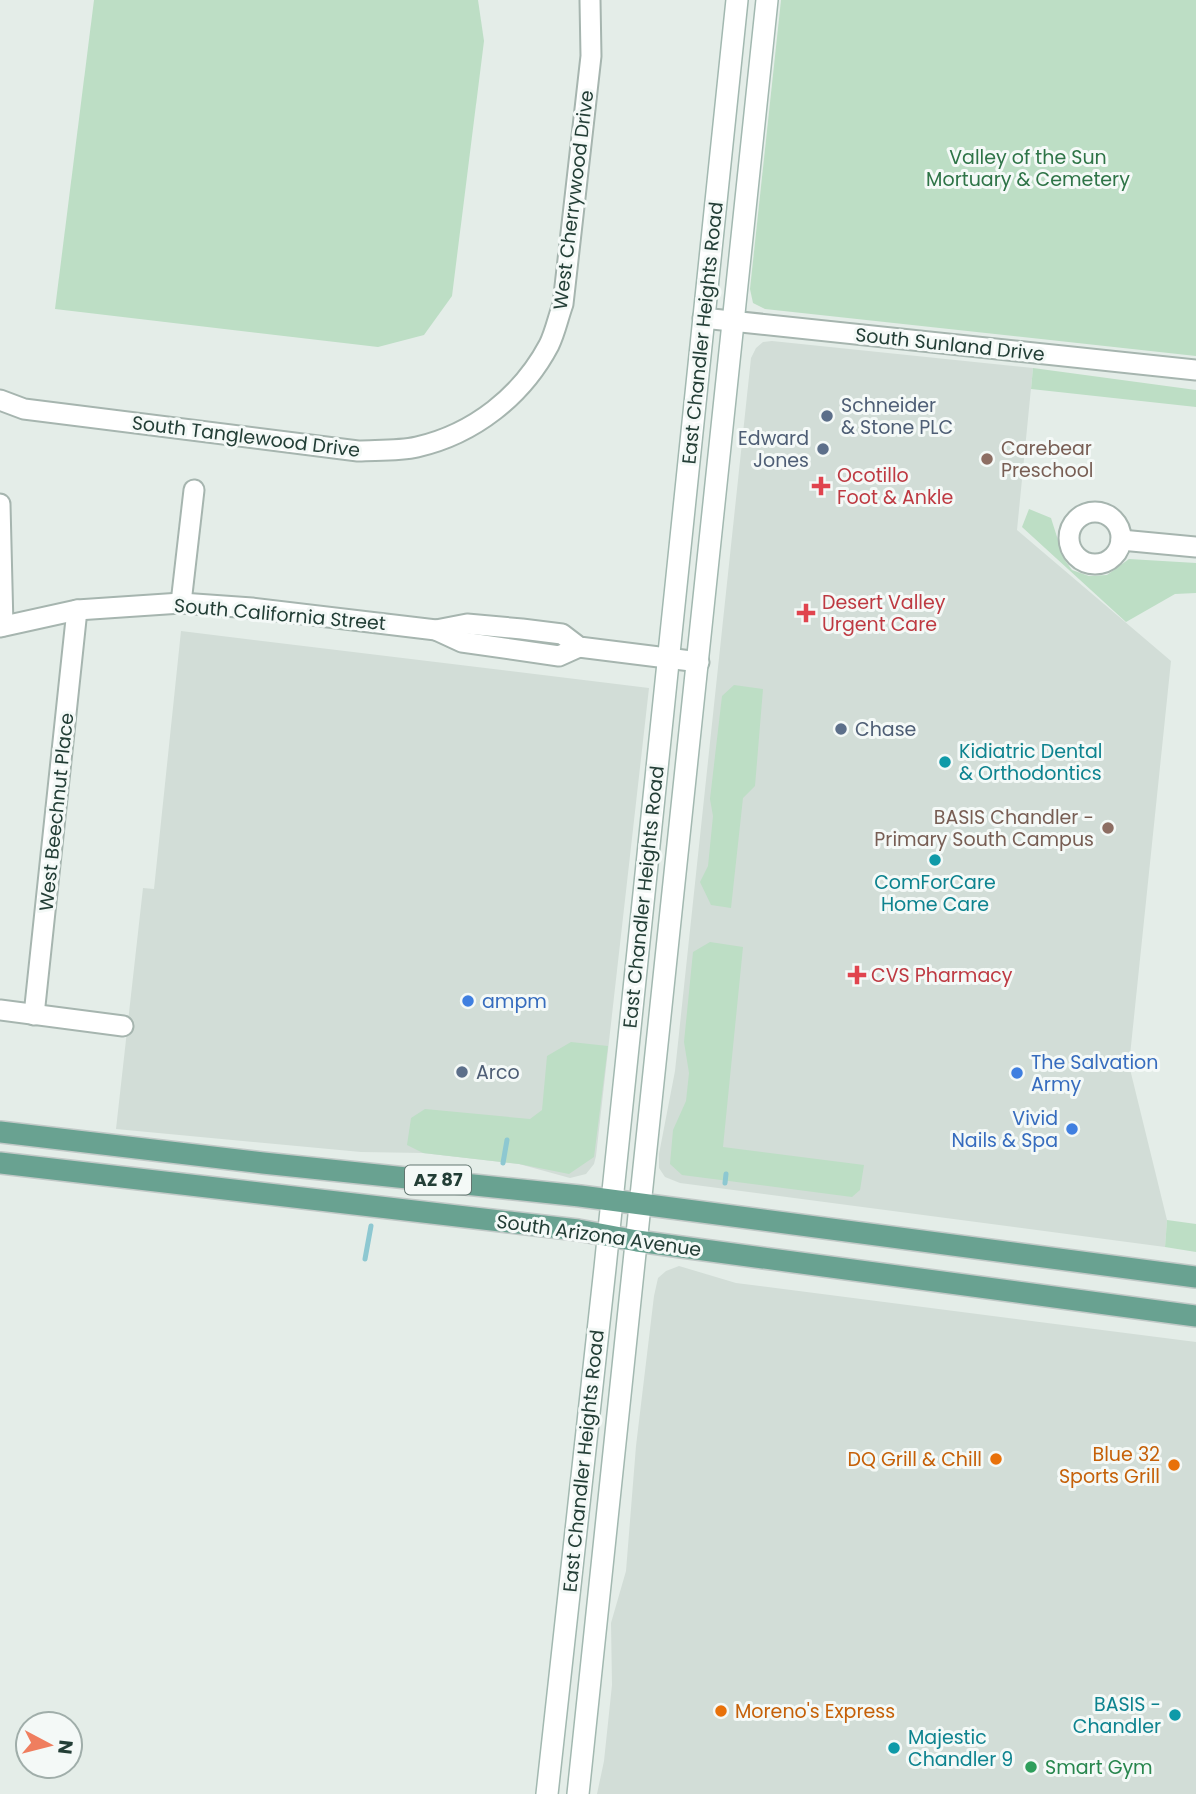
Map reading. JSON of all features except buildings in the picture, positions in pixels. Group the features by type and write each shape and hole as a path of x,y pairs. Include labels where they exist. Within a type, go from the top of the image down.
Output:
{"main road":[{"name":"East Chandler Heights Road","path":"547,1794 660,747 737,0"},
{"name":"East Chandler Heights Road","path":"578,1794 767,0"},
{"path":"660,747 689,750"},
{"name":"South Arizona Avenue","path":"0,1132 612,1200 1196,1277"},
{"path":"157,1180 160,1151"},
{"name":"South Arizona Avenue","path":"0,1163 608,1235 1196,1316"}],"street":[{"name":"West Cherrywood Drive","path":"487,418 528,378 550,343 563,304 591,56 590,0"},
{"name":"South Sunland Drive","path":"703,318 1196,370"},
{"name":"South Tanglewood Drive","path":"0,400 24,409 358,451 414,448 448,439 487,418"},
{"path":"181,603 194,490"},
{"path":"0,504 2,626"},
{"path":"1121,540 1196,547"},
{"name":"South California Street","path":"2,626 77,610 181,603 252,608 436,630 467,624 522,629 562,634 579,646 699,662"},
{"name":"West Beechnut Place","path":"34,1015 77,610"},
{"path":"520,651 522,629"},
{"name":"South California Street","path":"436,630 462,642 559,656 579,646"},
{"path":"0,1010 124,1026"}],"shaded area":[{"path":"763,342 1033,368 1017,530 1171,661 1129,1065 1167,1220 1165,1247 680,1183 665,1177 659,1168 659,1154 675,1071 751,358"},
{"path":"181,631 649,688 596,1156 594,1164 586,1174 570,1178 519,1164 423,1153 361,1152 116,1129 143,888 154,889"},
{"path":"679,1266 736,1283 1196,1342 1196,1794 597,1794 604,1761 612,1685 611,1623 626,1571 636,1446 654,1296 658,1278 666,1271"}],"green space":[{"path":"94,0 478,0 484,41 452,296 424,335 378,347 55,309"},
{"name":"Valley of the Sun Mortuary & Cemetery","path":"781,0 1196,0 1196,356 765,309 753,303 750,289"},
{"path":"1033,368 1196,390 1196,407 1031,389"},
{"path":"1029,509 1051,518 1064,559 1072,570 1089,576 1107,575 1129,559 1196,563 1196,593 1175,594 1126,622 1022,527"},
{"path":"734,685 763,689 755,786 743,798 731,908 711,905 700,882 708,866 713,816 710,799 722,696"},
{"path":"710,942 743,947 723,1147 864,1165 860,1190 852,1197 682,1175 670,1164 673,1130 686,1101 689,1073 684,1042 693,952"},
{"path":"571,1042 608,1046 594,1157 569,1174 519,1164 423,1153 407,1145 411,1118 425,1109 530,1119 542,1110 547,1056"},
{"path":"1167,1220 1196,1224 1196,1252 1165,1247"}],"waterway":[{"path":"503,1163 507,1140"},
{"path":"725,1183 726,1174"},
{"path":"365,1259 371,1226"}],"place":[{"name":"Schneider & Stone PLC","path":"827,416"},
{"name":"Edward Jones","path":"823,449"},
{"name":"Carebear Preschool","path":"987,459"},
{"name":"Ocotillo Foot & Ankle","path":"821,486"},
{"name":"Desert Valley Urgent Care","path":"806,613"},
{"name":"Chase","path":"841,729"},
{"name":"Kidiatric Dental & Orthodontics","path":"945,762"},
{"name":"BASIS Chandler - Primary South Campus","path":"1108,828"},
{"name":"ComForCare Home Care","path":"935,860"},
{"name":"CVS Pharmacy","path":"857,975"},
{"name":"ampm","path":"468,1001"},
{"name":"Arco","path":"462,1072"},
{"name":"The Salvation Army","path":"1017,1073"},
{"name":"Vivid Nails & Spa","path":"1072,1129"},
{"name":"DQ Grill & Chill","path":"996,1459"},
{"name":"Blue 32 Sports Grill","path":"1174,1465"},
{"name":"Moreno's Express","path":"721,1711"},
{"name":"BASIS - Chandler","path":"1175,1715"},
{"name":"Majestic Chandler 9","path":"894,1748"},
{"name":"Smart Gym","path":"1031,1767"}]}
